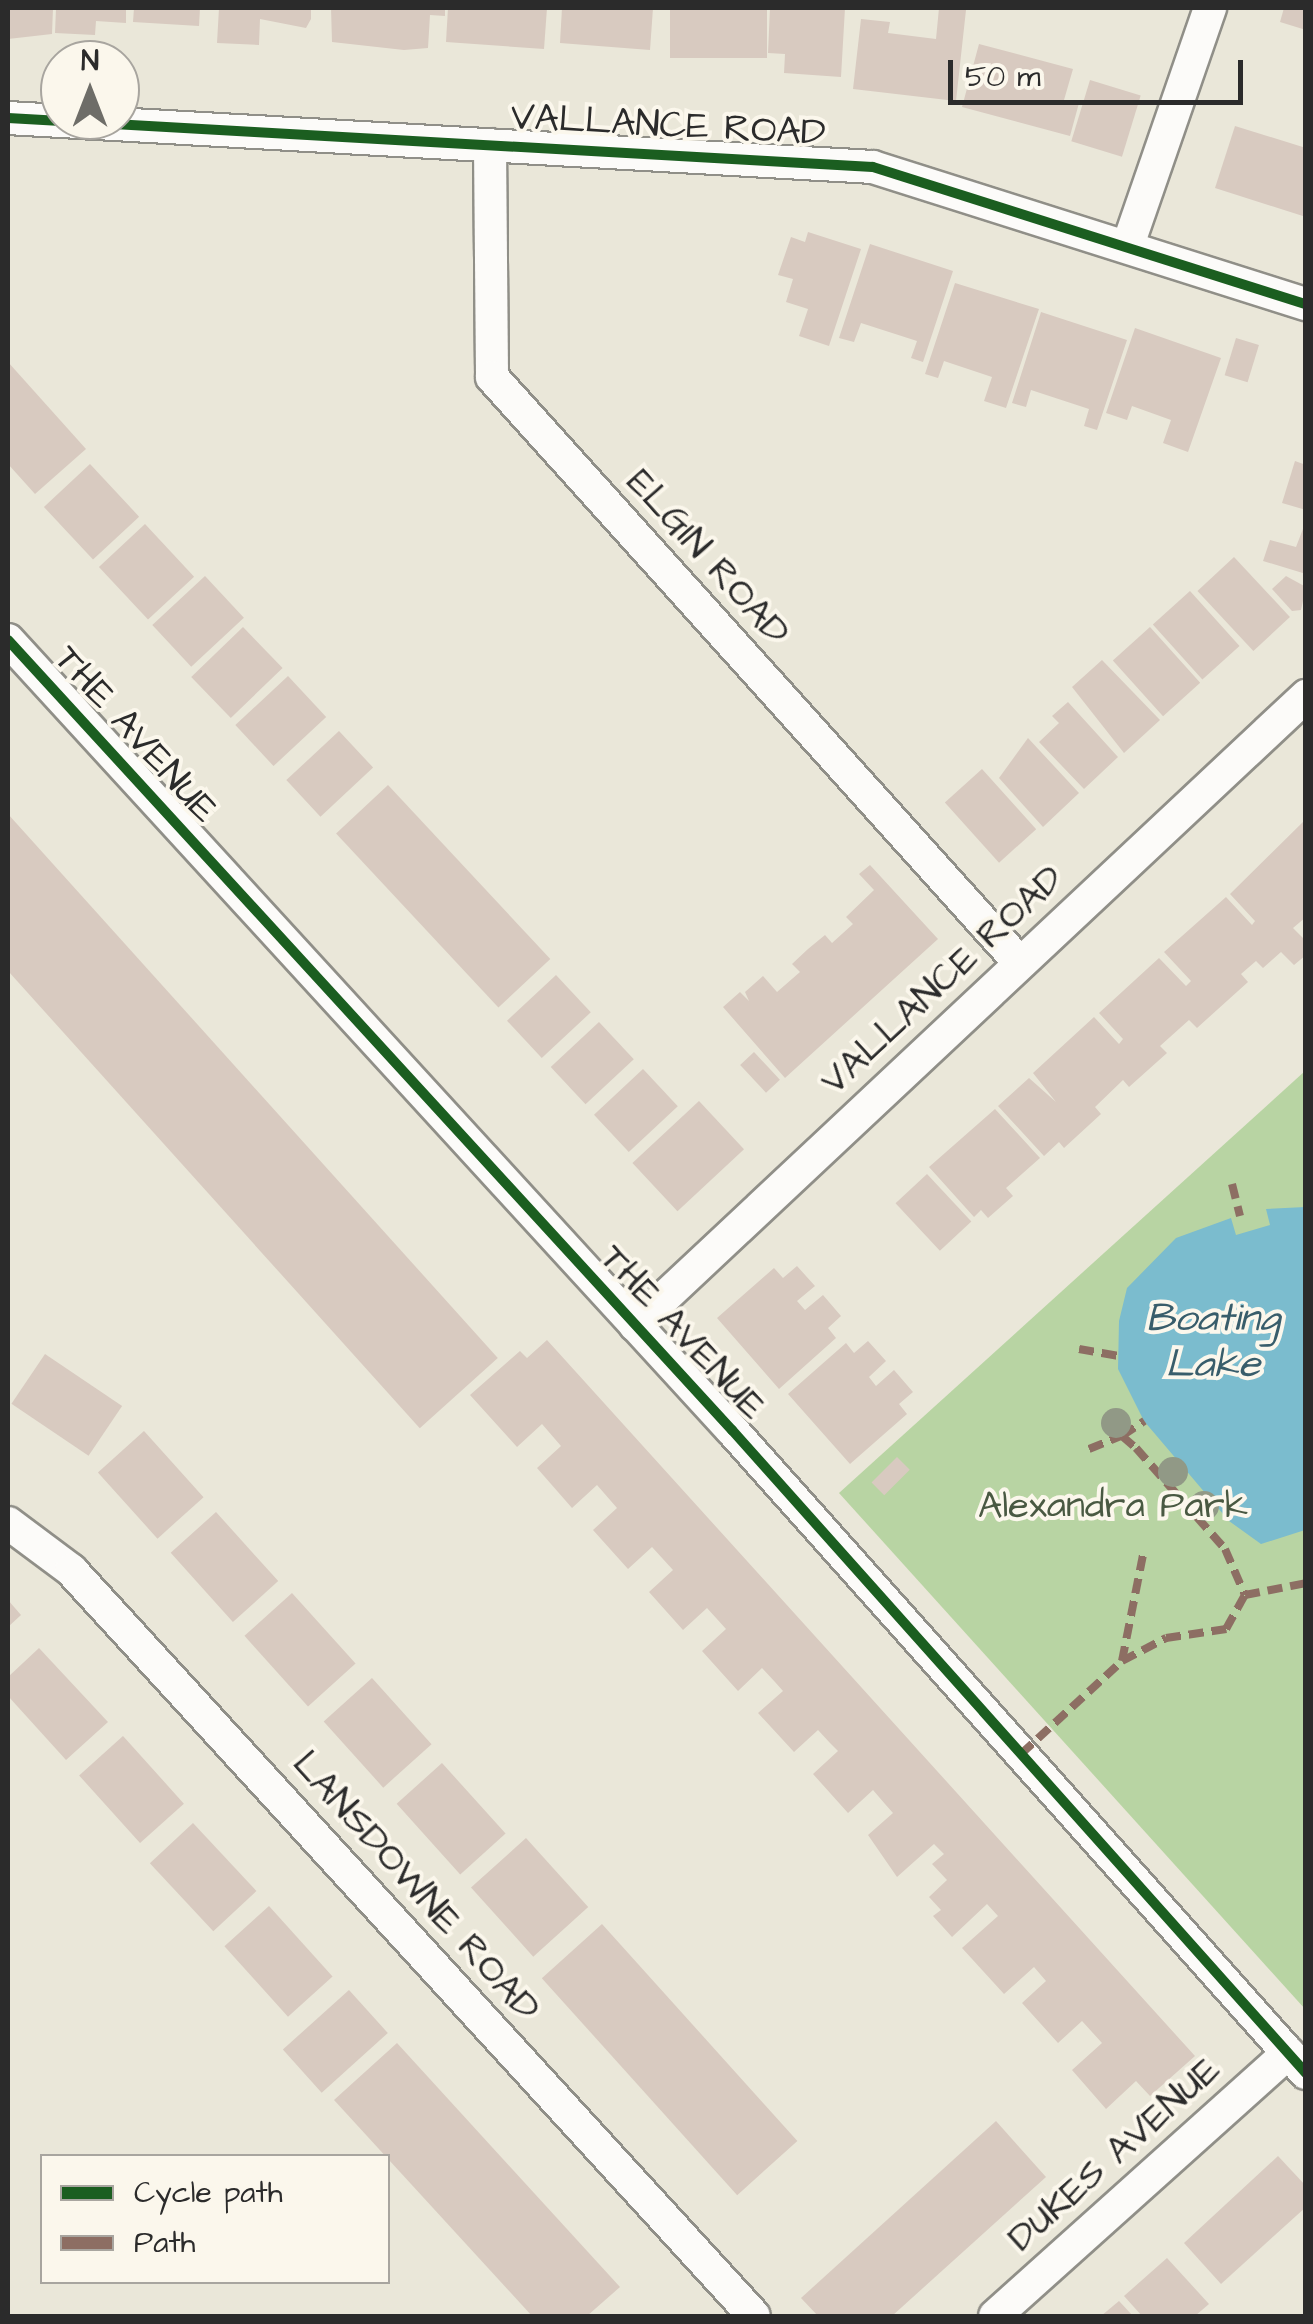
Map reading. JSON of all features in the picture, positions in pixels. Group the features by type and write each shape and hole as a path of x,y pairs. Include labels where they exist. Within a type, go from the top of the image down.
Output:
{"street":[{"path":"1128,245 1210,8"},
{"name":"VALLANCE ROAD","path":"8,118 873,168 1306,304"},
{"name":"ELGIN ROAD","path":"490,145 492,377 1020,963"},
{"name":"THE AVENUE","path":"8,640 635,1325 1297,2063"},
{"name":"VALLANCE ROAD","path":"635,1325 1306,696"},
{"name":"LANSDOWNE ROAD","path":"8,1523 71,1570 754,2316"},
{"name":"DUKES AVENUE","path":"996,2316 1297,2063"}],"green space":[{"name":"Alexandra Park","path":"1305,1071 1305,2009 839,1493"}],"water":[{"name":"Boating Lake","path":"1305,1207 1305,1530 1261,1544 1229,1521 1144,1421 1118,1369 1119,1321 1127,1288 1176,1238 1231,1218 1236,1235 1270,1225 1266,1209"}],"building":[{"path":"8,8 53,8 52,34 8,39"},
{"path":"56,8 126,8 126,23 96,21 95,35 55,33"},
{"path":"134,8 200,8 199,26 133,22"},
{"path":"219,8 311,8 311,19 306,28 260,19 259,45 217,43"},
{"path":"331,8 445,8 445,16 430,15 428,48 404,50 332,42"},
{"path":"448,8 547,8 544,49 446,42"},
{"path":"562,8 653,8 650,50 560,43"},
{"path":"670,8 767,8 767,58 670,58"},
{"path":"770,8 845,8 841,77 784,73 785,54 768,53"},
{"path":"939,8 966,10 956,101 853,89 861,19 890,22 888,33 936,39"},
{"path":"1284,8 1306,8 1306,30 1280,22"},
{"path":"979,44 1073,69 1064,100 1079,103 1070,136 962,107"},
{"path":"1090,80 1141,95 1122,157 1071,141"},
{"path":"1235,126 1306,148 1306,217 1215,188"},
{"path":"808,232 861,249 829,346 799,336 808,309 786,302 793,279 778,275 791,237 805,242"},
{"path":"870,244 953,271 923,362 911,358 917,341 861,323 854,342 839,338"},
{"path":"955,283 1039,309 1006,408 984,401 992,377 944,361 938,378 925,374"},
{"path":"1041,312 1127,340 1097,430 1084,426 1089,409 1031,390 1026,407 1012,403"},
{"path":"1135,328 1221,358 1188,452 1163,443 1171,420 1132,406 1127,420 1106,413"},
{"path":"1236,338 1259,345 1248,382 1225,375"},
{"path":"8,362 86,449 35,494 8,464"},
{"path":"1295,461 1306,465 1306,510 1282,503"},
{"path":"90,464 139,517 93,560 44,507"},
{"path":"1306,521 1306,574 1263,561 1270,540 1296,547"},
{"path":"145,524 194,577 148,620 99,567"},
{"path":"1234,557 1290,617 1253,651 1197,591"},
{"path":"205,576 244,618 191,667 152,625"},
{"path":"1286,576 1306,587 1301,610 1292,611 1272,589"},
{"path":"1190,591 1240,646 1202,679 1153,624"},
{"path":"243,627 283,668 231,718 191,677"},
{"path":"1150,627 1200,683 1163,716 1113,660"},
{"path":"1102,660 1160,720 1124,753 1072,687"},
{"path":"288,676 326,717 274,766 235,725"},
{"path":"1068,702 1118,757 1084,789 1039,742 1059,723 1052,716"},
{"path":"339,731 373,768 320,817 286,780"},
{"path":"1028,738 1079,793 1043,827 999,778"},
{"path":"982,769 1036,829 999,863 945,802"},
{"path":"388,785 550,959 498,1007 336,833"},
{"path":"8,814 498,1358 420,1428 8,971"},
{"path":"1306,819 1306,917 1293,928 1306,941 1306,955 1294,965 1281,952 1263,968 1256,961 1241,974 1248,982 1197,1028 1189,1020 1160,1046 1167,1053 1129,1087 1123,1080 1095,1107 1101,1114 1064,1148 1059,1142 1044,1156 998,1106 1029,1078 1056,1102 1033,1073 1094,1017 1119,1044 1123,1039 1099,1013 1159,958 1186,986 1191,981 1164,952 1226,897 1252,925 1255,921 1230,894"},
{"path":"870,865 938,939 785,1078 723,1007 740,992 749,1001 745,992 763,976 777,992 800,972 792,964 808,949 825,935 832,943 853,924 846,917 874,890 859,874"},
{"path":"556,975 591,1012 542,1058 507,1021"},
{"path":"599,1022 634,1059 586,1104 551,1067"},
{"path":"754,1052 780,1080 766,1093 740,1065"},
{"path":"643,1069 678,1106 629,1152 594,1115"},
{"path":"699,1101 744,1149 677,1211 632,1163"},
{"path":"995,1109 1040,1158 1006,1188 1013,1196 988,1218 981,1210 974,1217 929,1167"},
{"path":"927,1174 971,1222 940,1251 896,1203"},
{"path":"797,1266 815,1286 797,1301 805,1310 823,1295 841,1316 828,1328 836,1338 779,1389 717,1318 774,1268 783,1278"},
{"path":"547,1340 1195,2056 1150,2096 1136,2081 1106,2109 1072,2070 1102,2043 1082,2021 1058,2043 1022,2003 1046,1981 1034,1967 1004,1994 962,1948 998,1916 987,1904 952,1937 933,1916 941,1910 929,1897 947,1880 932,1864 944,1854 934,1844 897,1877 868,1835 893,1813 873,1790 848,1813 813,1774 838,1751 818,1730 794,1752 758,1713 783,1691 775,1682 762,1668 738,1691 702,1651 726,1629 707,1608 683,1630 649,1592 673,1570 652,1547 628,1569 593,1530 617,1508 597,1485 572,1508 537,1468 561,1446 542,1424 517,1447 470,1395 520,1351 527,1358"},
{"path":"868,1341 886,1361 869,1377 876,1386 894,1370 913,1392 899,1404 907,1414 850,1464 788,1394 846,1343 854,1353"},
{"path":"45,1354 122,1406 89,1456 11,1404"},
{"path":"144,1431 204,1497 157,1539 98,1472"},
{"path":"897,1457 910,1470 884,1495 872,1482"},
{"path":"216,1512 278,1581 233,1622 171,1553"},
{"path":"292,1593 356,1664 308,1706 244,1636"},
{"path":"8,1600 21,1615 8,1627"},
{"path":"39,1648 108,1722 66,1760 8,1696 8,1677"},
{"path":"372,1678 432,1744 383,1788 324,1721"},
{"path":"123,1736 184,1804 140,1843 79,1775"},
{"path":"442,1763 506,1834 460,1874 397,1804"},
{"path":"193,1823 256,1891 213,1931 150,1863"},
{"path":"526,1838 588,1907 533,1957 471,1888"},
{"path":"269,1906 333,1977 288,2017 224,1946"},
{"path":"602,1924 797,2141 737,2195 542,1978"},
{"path":"349,1990 388,2033 322,2093 283,2050"},
{"path":"397,2043 620,2287 587,2316 532,2316 390,2161 390,2154 384,2154 334,2100"},
{"path":"996,2121 1046,2177 892,2316 818,2316 801,2298"},
{"path":"1278,2156 1306,2186 1306,2207 1221,2284 1184,2243"},
{"path":"1167,2258 1209,2304 1195,2316 1142,2316 1124,2296"},
{"path":"1119,2301 1133,2316 1101,2316"}],"marked path":[{"path":"1232,1184 1240,1216"},
{"path":"1079,1349 1117,1356"},
{"path":"1122,1436 1144,1421"},
{"path":"1089,1449 1122,1436 1136,1448 1225,1549 1245,1595"},
{"path":"1122,1661 1143,1555"},
{"path":"1021,1754 1122,1661 1166,1638 1226,1629 1245,1595 1306,1583"}],"cycle path":[{"path":"8,118 873,167 1306,304"},
{"path":"8,640 732,1430 1306,2073"}]}
